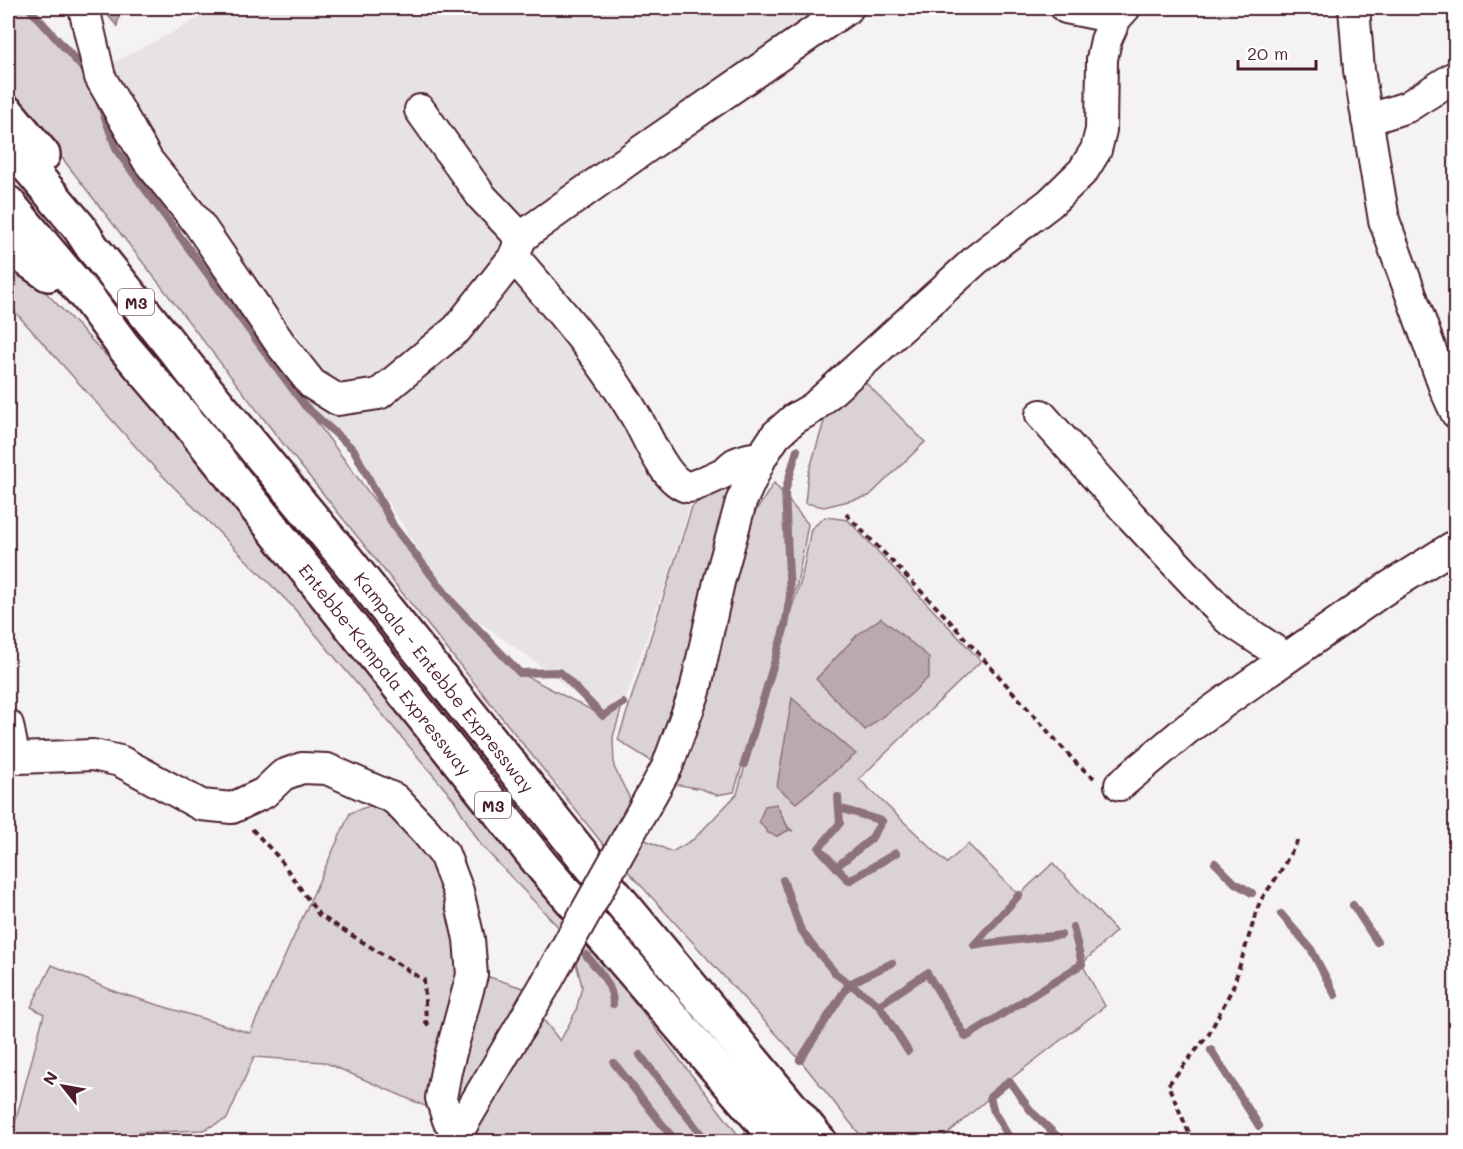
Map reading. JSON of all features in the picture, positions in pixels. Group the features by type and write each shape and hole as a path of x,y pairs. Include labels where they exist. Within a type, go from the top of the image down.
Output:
{"highway":[{"path":"8,113 69,186 74,222"},
{"name":"M3","path":"8,143 74,222"},
{"name":"M3","path":"8,203 90,301"},
{"name":"Kampala - Entebbe Expressway","path":"74,222 200,382 347,560 555,821 820,1142"},
{"path":"8,239 25,258 90,301"},
{"name":"Entebbe-Kampala Expressway","path":"90,301 124,347 188,422 543,867 780,1142"}],"street":[{"path":"84,8 100,77 148,160 198,223 282,346 312,384 338,400 378,394 457,329 518,247 644,149 848,8"},
{"path":"455,1136 545,985 667,767 695,691 719,582 741,502 762,456 776,435 794,419 813,408 977,259 1050,203 1083,171 1096,150 1101,130 1102,59 1106,39 1120,13 1066,8"},
{"path":"1354,8 1359,70 1384,220 1455,413"},
{"path":"1367,120 1407,107 1455,76"},
{"path":"420,110 563,314 626,399 666,470 676,482 695,487 725,472 737,462 762,456"},
{"path":"1041,415 1131,516 1228,619 1286,658"},
{"path":"1120,785 1187,729 1286,658 1384,590 1455,545"},
{"path":"8,725 14,755 19,758 93,755 120,761 201,805 232,808 264,793 283,775 302,768 327,769 394,799 444,854 458,891 469,939 472,975 441,1098 455,1136"}],"path":[{"path":"846,514 946,616 1077,764 1103,786 1120,785"},
{"path":"232,808 279,858 319,915 424,980 426,1022 450,1056"},
{"path":"1193,1142 1168,1085 1209,1034 1233,987 1260,901 1279,874 1299,838"}],"shaded area":[{"path":"8,8 29,8 89,75 117,151 394,527 453,603 520,673 603,716 623,703 613,737 614,767 634,807 606,848 277,436 8,88"},
{"path":"95,8 121,8 117,26 104,11"},
{"path":"215,8 835,8 516,239 571,336 662,480 690,506 626,698 603,716 537,663 453,603 354,450 305,406 210,252 89,75"},
{"path":"8,253 196,449 292,565 569,923 563,932 481,845 454,800 292,606 153,466 8,304"},
{"path":"861,378 925,442 869,496 824,507 805,503 808,475 828,408"},
{"path":"720,482 729,488 681,697 656,764 618,740 692,507"},
{"path":"774,483 808,524 797,584 734,792 716,795 702,789 674,784 702,714 722,638 732,584 752,517"},
{"path":"825,517 848,520 981,661 859,779 947,863 968,844 1019,895 1053,863 1116,931 1082,964 1105,1006 1013,1077 939,1141 865,1141 800,1060 625,868 643,839 672,852 694,839 737,794 781,639 801,581 811,529","holes":["776,804 788,827 793,831 789,830 777,836"]},
{"path":"881,618 929,657 929,677 909,696 865,730 816,679 857,635"},
{"path":"792,698 856,754 796,803 777,787"},
{"path":"379,802 438,860 456,926 460,980 436,1058 427,1107 324,1062 254,1057 227,1119 203,1130 132,1133 129,1141 10,1142 44,1014 31,1007 52,965 116,992 250,1033 350,813"},
{"path":"776,804 789,830 777,836 768,833 759,821 765,806"},
{"path":"588,942 743,1141 479,1142 483,1137 473,1131 540,1015 560,1041 576,1011 582,986 576,963"},
{"path":"486,976 526,989 453,1109 451,1078"}],"waterway":[{"path":"29,8 88,74"},
{"path":"100,104 117,151 305,406 354,450 394,527 453,603 520,673 560,672 603,716 623,703"},
{"path":"744,764 785,626 790,596 785,492 797,450"},
{"path":"838,797 840,823 819,848 849,881 896,853"},
{"path":"836,867 871,839 882,821 839,808"},
{"path":"1215,863 1235,883 1252,893"},
{"path":"783,880 800,928 811,944 836,974 879,1005 908,1051"},
{"path":"1019,895 974,945 1061,935"},
{"path":"1353,905 1377,942"},
{"path":"1281,914 1311,949 1335,995"},
{"path":"879,1005 927,973 966,1037 1082,964 1073,927"},
{"path":"586,955 608,984 613,1004"},
{"path":"800,1060 849,984 892,963"},
{"path":"1211,1050 1259,1126"},
{"path":"640,1055 707,1142"},
{"path":"614,1063 676,1142"},
{"path":"1012,1142 994,1112 990,1097 1009,1081 1031,1111 1063,1142"}]}
